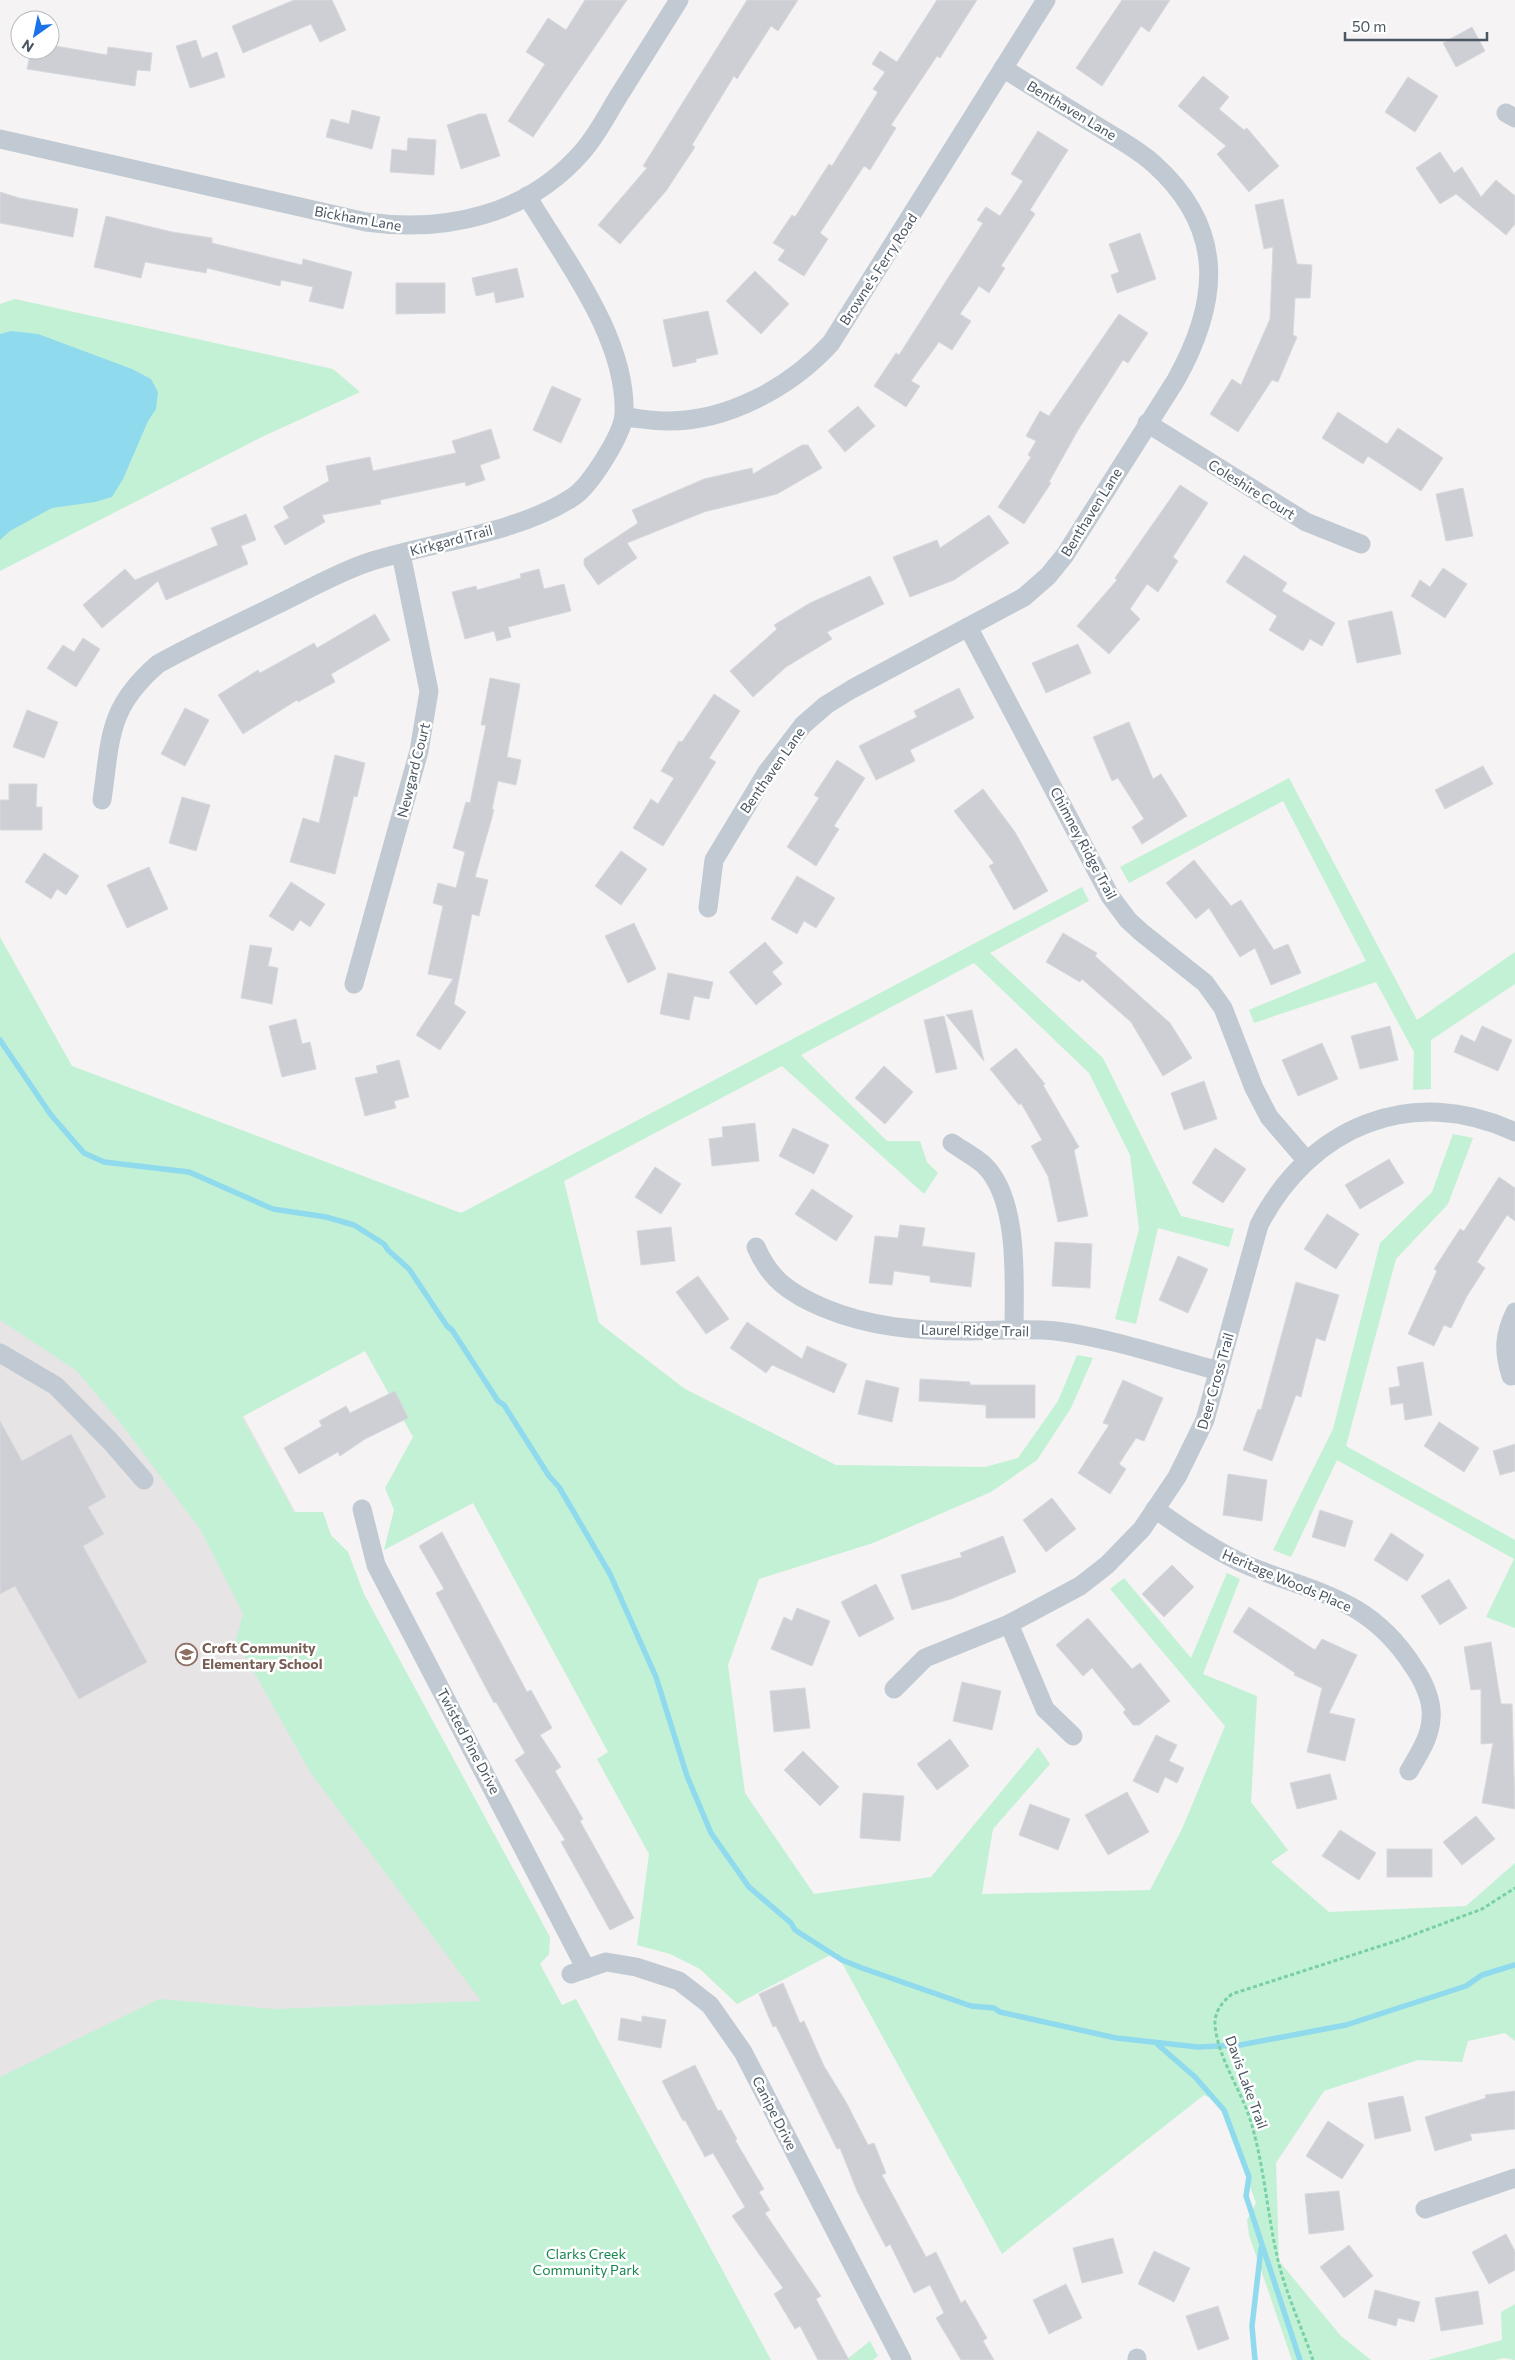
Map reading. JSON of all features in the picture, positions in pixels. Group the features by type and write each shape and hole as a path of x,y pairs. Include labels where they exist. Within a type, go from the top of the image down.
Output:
{"street":[{"name":"Bickham Lane","path":"0,140 366,222 399,226 459,221 486,214 527,196 554,178 583,151 679,0"},
{"name":"Browne's Ferry Road","path":"624,417 667,422 708,416 762,395 788,381 818,357 831,343 877,271 1046,0"},
{"name":"Benthaven Lane","path":"708,908 714,860 767,772 803,725 826,705 852,689 1024,597 1048,576 1065,555 1191,354 1202,325 1210,286 1209,261 1205,239 1187,201 1153,162 1003,68"},
{"path":"527,196 610,339 620,366 624,417"},
{"name":"Kirkgard Trail","path":"102,800 114,723 124,700 139,680 158,664 323,582 368,562 527,520 575,496 597,472 624,417"},
{"name":"Coleshire Court","path":"1147,423 1306,522 1361,544"},
{"name":"Newgard Court","path":"354,984 419,751 428,708 429,691 401,554"},
{"name":"Chimney Ridge Trail","path":"968,627 1110,896 1128,920 1141,932 1205,983 1223,1008 1254,1088 1268,1117 1307,1161"},
{"name":"Deer Cross Trail","path":"894,1689 925,1658 1009,1624 1080,1586 1128,1545 1177,1477 1196,1442 1219,1371 1259,1225 1273,1199 1307,1161 1327,1144 1355,1128 1376,1120 1408,1114 1452,1113 1473,1117 1515,1132"},
{"path":"952,1143 984,1165 1002,1193 1009,1226 1014,1330"},
{"name":"Laurel Ridge Trail","path":"756,1247 763,1264 773,1278 791,1292 835,1313 870,1323 904,1329 1056,1331 1096,1338 1219,1371"},
{"path":"1512,1376 1504,1349 1508,1326 1515,1312"},
{"path":"0,1353 56,1386 111,1442 144,1480"},
{"name":"Twisted Pine Drive","path":"362,1509 376,1565 579,1971"},
{"name":"Heritage Woods Place","path":"1155,1509 1220,1551 1248,1565 1344,1602 1367,1615 1387,1630 1401,1646 1418,1674 1431,1710 1428,1736 1409,1771"},
{"path":"1009,1624 1044,1709 1073,1736"},
{"name":"Canipe Drive","path":"579,1971 606,1962 636,1967 679,1981 710,2005 743,2052 902,2360"},
{"path":"1425,2209 1515,2178"}],"path":[{"name":"Davis Lake Trail","path":"1313,2360 1277,2257 1265,2182 1251,2121 1224,2059 1215,2024 1217,2013 1222,2002 1232,1994 1408,1936 1482,1908 1515,1888"}],"shaded area":[{"name":"Croft Community Elementary School","path":"0,984 206,1347 540,1963 0,2360"}],"green space":[{"path":"15,299 333,369 360,392 264,436 0,571 0,304"},
{"path":"1289,778 1417,1020 1515,952 1515,984 1431,1040 1431,1089 1413,1090 1414,1052 1376,982 1254,1023 1249,1010 1366,961 1283,801 1129,883 1120,867"},
{"name":"Clarks Creek Community Park","path":"1082,887 1089,901 990,953 1103,1058 1181,1216 1234,1229 1229,1247 1158,1228 1136,1324 1115,1319 1139,1229 1130,1155 1089,1073 974,963 801,1055 887,1141 920,1141 927,1162 938,1173 924,1194 782,1066 564,1181 599,1323 685,1389 836,1465 985,1467 1018,1458 1058,1401 1077,1355 1093,1358 1071,1408 1037,1460 991,1492 873,1543 759,1579 728,1665 745,1793 814,1894 931,1877 1038,1747 1050,1764 993,1829 982,1894 1150,1890 1182,1829 1225,1726 1110,1589 1124,1578 1191,1658 1227,1573 1240,1579 1203,1674 1257,1696 1251,1802 1288,1850 1271,1862 1329,1912 1466,1906 1515,1863 1515,2041 1505,2033 1468,2041 1462,2062 1418,2060 1324,2091 1276,2163 1279,2261 1341,2336 1371,2360 1292,2360 1249,2235 1247,2220 1256,2203 1220,2102 1204,2095 1002,2254 836,1952 737,2004 700,1969 670,1954 637,1945 649,1854 597,1759 608,1752 473,1503 384,1550 394,1510 385,1488 413,1437 365,1351 242,1417 294,1512 323,1512 331,1535 348,1552 364,1594 550,1937 549,1954 540,1964 562,2005 576,1999 771,2360 0,2360 0,2077 159,1999 275,2009 481,2001 310,1772 236,1640 243,1613 200,1529 123,1426 77,1371 0,1320 0,937 72,1066 461,1213"},
{"path":"1453,1134 1473,1138 1448,1204 1396,1259 1346,1446 1515,1540 1515,1628 1486,1617 1514,1559 1337,1460 1291,1557 1273,1550 1333,1429 1380,1243 1432,1192"},
{"path":"1515,2304 1515,2360 1504,2358 1495,2360 1428,2360 1502,2340 1501,2312"},
{"path":"870,2341 878,2356 873,2360 846,2360"}],"water":[{"path":"11,331 38,334 132,369 151,379 158,392 156,409 148,421 123,479 112,497 95,502 52,508 10,531 0,540 0,334"}],"building":[{"path":"294,0 332,0 346,30 320,42 311,24 243,53 232,26"},
{"path":"585,0 627,0 533,137 508,121 545,64 526,52 548,18 566,30"},
{"path":"747,0 798,0 778,31 771,26 737,79 734,76 692,145 695,147 666,191 620,244 598,225 647,168 643,166"},
{"path":"937,0 977,0 940,58 937,56 891,125 896,128 870,170 864,166 820,233 828,239 804,276 778,260 785,250 773,243 792,215 795,217 829,164 832,166 878,92 873,89 885,72 872,64 880,51 897,62"},
{"path":"1122,0 1170,0 1149,32 1141,26 1102,86 1076,68"},
{"path":"1472,27 1485,51 1456,67 1443,43"},
{"path":"196,40 202,58 217,52 225,77 190,88 176,46"},
{"path":"60,47 107,55 108,47 152,53 150,71 137,70 135,86 27,69 29,60 60,60"},
{"path":"1203,76 1229,97 1219,109 1244,130 1247,128 1279,166 1249,192 1217,154 1226,146 1178,106"},
{"path":"1408,77 1438,96 1415,132 1385,112"},
{"path":"352,110 380,117 372,149 326,137 331,119 349,124"},
{"path":"479,114 486,114 500,156 461,169 447,125"},
{"path":"1038,131 1068,150 1030,210 1035,214 1001,266 1005,268 989,293 979,286 960,314 971,321 952,350 939,342 911,381 920,386 906,407 874,386 896,353 899,355 983,223 977,220 986,207 1000,216 1023,181 1011,174"},
{"path":"408,138 436,140 434,175 390,172 392,149 407,151"},
{"path":"1440,152 1454,173 1462,167 1481,197 1496,180 1515,196 1515,224 1506,235 1456,194 1440,204 1416,168"},
{"path":"0,192 19,198 78,209 73,237 0,223"},
{"path":"1283,199 1297,264 1312,265 1310,298 1295,298 1293,335 1297,337 1278,382 1272,380 1238,432 1210,414 1232,379 1241,385 1270,319 1273,247 1264,249 1255,205"},
{"path":"106,216 172,232 212,238 212,243 302,265 303,259 352,272 343,309 309,301 313,287 281,280 280,286 207,268 206,273 145,262 141,278 94,267"},
{"path":"1140,233 1156,279 1117,293 1111,275 1119,272 1109,244"},
{"path":"517,268 524,297 496,303 494,292 476,296 472,278"},
{"path":"755,271 789,304 761,334 726,301"},
{"path":"396,283 445,283 445,313 396,314"},
{"path":"708,311 718,354 696,359 696,362 673,367 663,320"},
{"path":"1119,314 1148,333 1128,363 1123,360 1078,430 1049,482 1051,483 1024,524 998,507 1031,457 1028,455 1036,441 1026,436 1040,411 1049,416"},
{"path":"552,386 581,399 561,443 533,430"},
{"path":"858,406 875,426 845,452 828,431"},
{"path":"1338,412 1387,444 1398,428 1443,458 1421,491 1368,456 1363,464 1322,438"},
{"path":"491,429 500,458 480,465 485,480 466,486 465,482 380,500 381,504 322,515 325,522 285,545 274,526 289,518 283,507 329,481 326,466 370,457 373,471 456,453 452,441"},
{"path":"802,445 808,445 822,468 777,494 704,512 627,543 637,558 598,585 584,565 584,559 638,523 632,510 704,479 752,468 753,474"},
{"path":"1180,485 1208,503 1173,557 1178,561 1158,592 1147,584 1130,609 1140,619 1109,654 1077,626 1117,580 1115,578"},
{"path":"1463,488 1473,536 1446,541 1436,494"},
{"path":"246,514 256,540 241,546 248,564 166,600 158,581 102,628 83,605 125,569 135,580 218,545 211,528"},
{"path":"989,515 1009,543 954,580 910,597 893,557 937,540 940,548"},
{"path":"1244,555 1287,583 1282,591 1335,623 1322,646 1310,639 1303,651 1269,630 1277,616 1226,582"},
{"path":"1443,568 1467,584 1445,618 1411,596 1420,580 1430,587"},
{"path":"539,569 544,589 564,584 571,611 508,627 511,637 497,641 494,631 465,639 452,592 476,586 477,590 521,578 520,574"},
{"path":"870,576 884,604 827,632 832,639 786,667 753,697 730,671 777,629 774,625 810,603"},
{"path":"1392,611 1401,654 1357,663 1348,621"},
{"path":"375,614 390,640 331,674 335,682 298,702 297,700 243,734 218,695 258,670 260,673 314,643 317,648"},
{"path":"83,638 100,649 76,687 47,668 63,645 74,652"},
{"path":"1078,644 1091,673 1046,693 1032,663"},
{"path":"490,678 520,684 507,757 521,760 516,785 498,781 492,809 494,810 475,877 488,880 479,916 472,914 454,1004 466,1012 440,1050 416,1035 453,979 428,974 443,906 433,903 438,883 456,888 465,852 453,848 466,802 470,803 486,725 481,725"},
{"path":"959,688 974,718 910,750 915,761 876,780 859,746 917,717 914,711"},
{"path":"714,694 740,711 709,758 716,762 663,846 633,828 651,799 658,804 674,778 661,771 679,741 682,742"},
{"path":"185,708 209,720 185,766 161,754"},
{"path":"27,710 58,722 44,758 13,747"},
{"path":"1129,722 1153,779 1161,774 1187,816 1142,844 1132,827 1144,819 1118,778 1112,781 1093,737"},
{"path":"335,755 365,763 357,797 354,796 335,874 290,862 303,818 319,823"},
{"path":"837,760 865,778 834,826 839,829 816,866 787,847 819,798 814,795"},
{"path":"1483,766 1493,784 1445,809 1435,790"},
{"path":"9,784 37,784 36,807 42,807 42,830 0,830 0,800 9,800"},
{"path":"983,789 1015,832 1048,891 1014,910 989,866 994,863 954,811"},
{"path":"182,797 210,805 196,851 169,843"},
{"path":"621,851 647,869 621,905 595,886"},
{"path":"44,853 79,876 66,895 57,889 51,899 25,882"},
{"path":"1194,860 1231,906 1241,900 1274,950 1288,944 1301,973 1271,985 1255,948 1240,957 1209,908 1196,919 1166,883"},
{"path":"149,867 168,909 127,928 107,885"},
{"path":"797,876 835,898 816,928 804,921 797,934 771,919"},
{"path":"291,882 325,904 310,927 300,920 293,931 269,916"},
{"path":"634,923 656,969 628,983 605,936"},
{"path":"1063,933 1097,953 1095,956 1170,1023 1192,1058 1163,1076 1131,1022 1082,979 1080,982 1046,962"},
{"path":"765,942 783,963 772,972 782,984 756,1005 729,972"},
{"path":"250,945 272,948 268,966 278,968 272,1004 241,998"},
{"path":"668,973 713,982 709,999 694,996 689,1020 660,1014"},
{"path":"972,1010 984,1061 946,1015"},
{"path":"944,1016 957,1069 936,1073 924,1020"},
{"path":"296,1019 302,1044 310,1042 316,1069 282,1077 269,1026"},
{"path":"1390,1026 1398,1060 1360,1069 1351,1036"},
{"path":"1482,1026 1512,1040 1498,1071 1454,1052 1461,1035 1475,1042"},
{"path":"1322,1043 1338,1079 1298,1096 1282,1060"},
{"path":"1016,1048 1045,1084 1043,1085 1079,1147 1074,1150 1088,1216 1058,1222 1048,1176 1031,1146 1042,1140 1021,1103 1019,1105 990,1069"},
{"path":"399,1060 409,1097 394,1101 396,1108 365,1116 355,1078 378,1073 376,1066"},
{"path":"884,1066 913,1092 885,1124 855,1098"},
{"path":"1204,1081 1217,1119 1184,1130 1171,1093"},
{"path":"755,1123 759,1161 712,1166 709,1139 723,1137 722,1127"},
{"path":"793,1128 829,1145 814,1174 779,1156"},
{"path":"1215,1148 1246,1169 1223,1203 1192,1183"},
{"path":"1389,1159 1404,1183 1360,1209 1345,1185"},
{"path":"655,1167 681,1184 661,1214 635,1197"},
{"path":"1499,1177 1515,1188 1515,1221 1507,1215 1477,1262 1485,1268 1467,1296 1451,1328 1444,1325 1434,1346 1408,1334 1437,1271 1434,1269 1460,1229 1464,1231"},
{"path":"812,1189 853,1216 836,1241 795,1214"},
{"path":"1327,1214 1359,1234 1336,1269 1304,1249"},
{"path":"900,1225 925,1228 922,1246 975,1253 971,1287 930,1282 930,1276 894,1271 892,1285 869,1283 875,1236 898,1238"},
{"path":"671,1227 675,1261 641,1265 637,1231"},
{"path":"1055,1242 1092,1244 1090,1288 1052,1286"},
{"path":"1178,1256 1208,1269 1188,1313 1159,1300"},
{"path":"698,1276 729,1319 706,1334 676,1292"},
{"path":"1296,1282 1339,1295 1325,1341 1316,1338 1301,1397 1296,1395 1272,1461 1243,1450 1258,1409 1261,1410"},
{"path":"747,1322 802,1359 807,1346 847,1364 834,1393 772,1365 766,1373 730,1348"},
{"path":"1423,1362 1432,1415 1405,1420 1403,1403 1391,1405 1389,1388 1400,1386 1397,1367"},
{"path":"920,1379 970,1382 970,1385 1035,1385 1035,1418 986,1418 986,1405 919,1401"},
{"path":"866,1380 899,1388 892,1422 858,1414"},
{"path":"1123,1380 1163,1398 1144,1441 1136,1438 1119,1464 1126,1469 1110,1494 1078,1473 1109,1425 1103,1423"},
{"path":"395,1391 408,1418 365,1439 340,1456 338,1452 299,1474 284,1448 322,1426 319,1421 346,1406 350,1413"},
{"path":"0,1421 22,1461 71,1434 106,1497 88,1507 104,1534 83,1546 147,1662 79,1699 15,1586 0,1594"},
{"path":"1439,1422 1479,1448 1464,1472 1424,1446"},
{"path":"1515,1444 1515,1471 1500,1475 1493,1451"},
{"path":"1228,1474 1267,1480 1262,1521 1223,1515"},
{"path":"1052,1498 1076,1529 1046,1552 1023,1520"},
{"path":"1320,1510 1353,1521 1345,1547 1312,1537"},
{"path":"442,1532 527,1692 531,1690 552,1728 540,1735 561,1767 555,1771 583,1819 580,1821 634,1918 610,1930 561,1842 565,1840 515,1760 525,1753 496,1702 494,1703 436,1593 444,1589 419,1546"},
{"path":"1391,1533 1424,1555 1407,1581 1374,1560"},
{"path":"1003,1536 1016,1572 951,1599 912,1610 901,1575 962,1557 960,1553"},
{"path":"1172,1565 1194,1587 1164,1617 1142,1594"},
{"path":"1449,1579 1467,1608 1440,1625 1421,1596"},
{"path":"876,1584 894,1619 859,1637 841,1602"},
{"path":"1249,1607 1315,1650 1322,1639 1357,1655 1329,1713 1355,1719 1345,1761 1307,1752 1322,1688 1294,1675 1295,1673 1233,1632"},
{"path":"797,1608 830,1621 812,1666 771,1649 784,1617 792,1621"},
{"path":"1088,1618 1132,1669 1140,1663 1170,1701 1139,1725 1133,1725 1123,1712 1126,1710 1092,1668 1083,1676 1056,1645"},
{"path":"1491,1642 1501,1704 1512,1704 1515,1809 1482,1803 1493,1743 1481,1744 1481,1689 1471,1690 1464,1647"},
{"path":"962,1682 1001,1691 992,1730 953,1721"},
{"path":"805,1688 810,1728 774,1732 770,1691"},
{"path":"1156,1735 1177,1745 1169,1761 1184,1768 1177,1783 1165,1777 1158,1793 1133,1781"},
{"path":"950,1739 969,1766 937,1790 917,1764"},
{"path":"803,1751 839,1787 820,1806 784,1770"},
{"path":"1330,1774 1337,1799 1297,1809 1290,1783"},
{"path":"1127,1792 1149,1832 1108,1855 1085,1815"},
{"path":"863,1793 904,1796 900,1841 860,1838"},
{"path":"1030,1804 1070,1819 1058,1850 1019,1835"},
{"path":"1476,1816 1495,1839 1462,1865 1443,1842"},
{"path":"1340,1830 1376,1853 1359,1880 1322,1856"},
{"path":"1387,1849 1432,1849 1432,1877 1387,1877"},
{"path":"783,1983 800,2023 804,2021 824,2066 846,2102 868,2145 874,2143 886,2173 882,2175 926,2257 936,2252 961,2303 965,2300 987,2338 983,2341 994,2360 961,2360 936,2318 944,2313 930,2285 914,2293 890,2244 886,2247 857,2191 840,2148 837,2149 776,2026 773,2027 759,1994"},
{"path":"642,2016 666,2020 661,2048 618,2040 621,2018 642,2022"},
{"path":"695,2065 718,2111 721,2110 737,2139 735,2140 764,2189 759,2192 770,2210 765,2213 821,2296 816,2299 849,2360 818,2360 800,2326 795,2329 774,2294 783,2288 732,2216 745,2207 713,2153 705,2157 662,2081"},
{"path":"1515,2091 1515,2129 1470,2134 1472,2140 1435,2151 1425,2117 1486,2098 1485,2095"},
{"path":"1403,2096 1411,2131 1375,2139 1368,2103"},
{"path":"1328,2121 1364,2145 1342,2179 1306,2156"},
{"path":"1339,2191 1344,2230 1309,2234 1305,2194"},
{"path":"1506,2234 1515,2251 1515,2270 1489,2284 1472,2252"},
{"path":"1113,2238 1123,2273 1082,2283 1073,2248"},
{"path":"1349,2245 1373,2276 1344,2298 1320,2267"},
{"path":"1154,2251 1190,2268 1174,2302 1138,2284"},
{"path":"1066,2284 1082,2318 1049,2334 1033,2300"},
{"path":"1375,2290 1420,2302 1414,2322 1398,2318 1396,2326 1368,2318"},
{"path":"1478,2291 1483,2324 1441,2331 1435,2298"},
{"path":"1218,2306 1229,2339 1198,2350 1186,2316"}],"waterway":[{"path":"0,1040 51,1115 84,1153 104,1162 189,1172 273,1209 326,1217 354,1225 384,1244 409,1269 447,1326 452,1330 498,1401 504,1405 549,1476 559,1487 610,1574 656,1677 687,1776 711,1833 749,1887 791,1923 795,1930 842,1960 971,2006 994,2008 1000,2012 1116,2038 1198,2047 1240,2045 1346,2025 1466,1986 1482,1975 1515,1965"},
{"path":"1156,2043 1195,2077 1224,2110 1249,2177 1246,2196 1300,2360"},
{"path":"1255,2360 1252,2326 1261,2248"}],"place":[{"name":"Croft Community Elementary School","path":"186,1655"}]}
